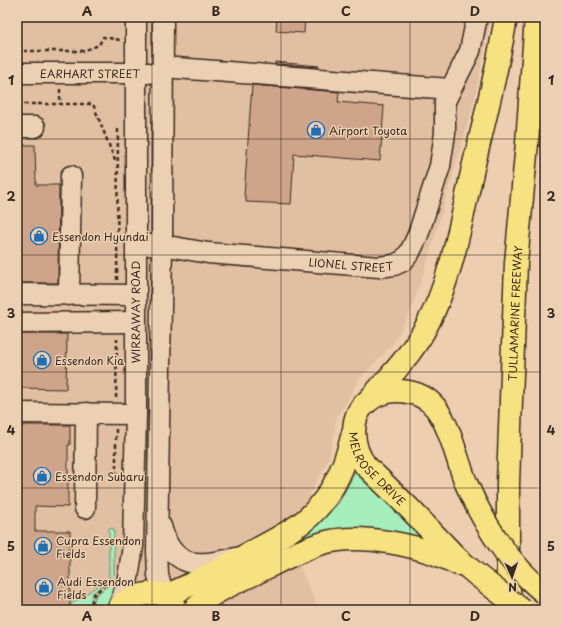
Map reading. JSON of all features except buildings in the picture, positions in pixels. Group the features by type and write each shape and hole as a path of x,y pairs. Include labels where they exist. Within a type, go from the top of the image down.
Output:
{"main road":[{"name":"MELROSE DRIVE","path":"506,17 460,228 444,286 426,327 416,344 398,368 362,409 356,420 354,432 358,454 365,465 457,558 522,610"},
{"name":"TULLAMARINE FREEWAY","path":"511,610 508,580 508,483 516,263 527,143 536,17"},
{"path":"368,401 379,395 394,391 413,393 428,400 439,413 444,423 466,483 483,518 504,550 534,585 545,593"},
{"path":"118,609 126,600 151,594 168,600 183,589 207,578 292,530 308,518 319,508 331,490 342,468 356,420"},
{"path":"194,610 204,601 242,579 309,548 324,542 339,540 376,540 417,549 453,561 477,575"}],"street":[{"name":"WIRRAWAY ROAD","path":"118,609 128,580 133,546 136,409 136,17"},
{"path":"163,17 162,245 157,560 159,580 168,600"},
{"name":"LIONEL STREET","path":"135,245 162,245 201,252 388,267 406,259 418,235 436,181 444,141 446,120 444,103 470,51 477,17"},
{"name":"EARHART STREET","path":"17,73 136,80"},
{"name":"EARHART STREET","path":"17,87 136,80 163,76 450,89"},
{"path":"69,294 71,176"},
{"path":"17,294 135,295"},
{"path":"17,323 135,322"},
{"path":"17,413 86,413 136,409 160,404"},
{"path":"85,508 86,413"},
{"path":"158,514 169,549 184,560 195,563 206,563 224,561 246,555"}],"path":[{"path":"17,51 83,51 99,45 103,37 122,40 122,33"},
{"path":"17,104 93,104 118,166"}],"shaded area":[{"path":"17,17 491,17 474,102 429,256 410,313 392,345 360,378 337,418 329,458 303,508 294,554 319,610 17,610"}],"green space":[{"path":"355,472 394,505 428,542 279,555 277,547 311,529 339,503"},
{"path":"109,528 114,529 114,575 93,593 88,609 70,610 70,605 109,578"},
{"path":"119,579 110,603 101,610 91,610 96,595 115,580"}],"place":[{"name":"Airport Toyota","path":"316,130"},
{"name":"Essendon Hyundai","path":"39,236"},
{"name":"Essendon Kia","path":"42,360"},
{"name":"Essendon Subaru","path":"42,476"},
{"name":"Cupra Essendon Fields","path":"43,546"},
{"name":"Audi Essendon Fields","path":"44,587"}]}
